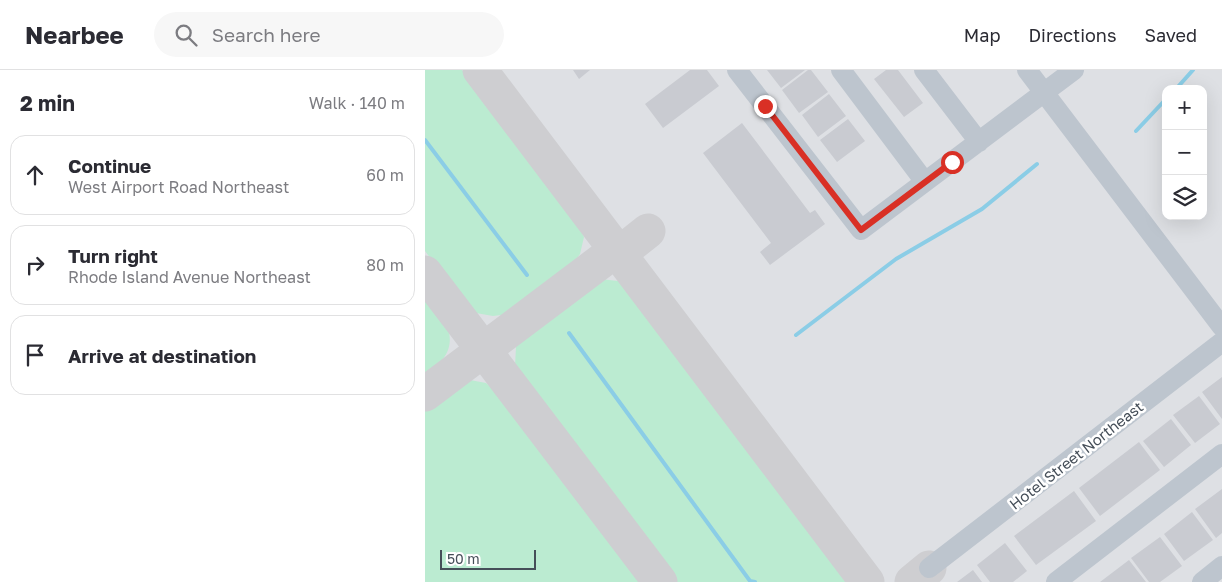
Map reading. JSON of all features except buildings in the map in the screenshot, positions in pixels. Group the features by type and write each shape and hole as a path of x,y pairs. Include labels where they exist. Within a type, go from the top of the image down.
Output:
{"lane":[{"path":"737,70 861,230 1074,70"},
{"path":"841,70 925,182"},
{"path":"924,70 979,142"},
{"path":"1027,70 1222,327"},
{"name":"Hotel Street Northeast","path":"929,568 1222,342"},
{"path":"1055,582 1222,454"},
{"path":"1202,582 1222,566"}],"shaded area":[{"path":"425,70 1222,70 1222,582 425,582"}],"green space":[{"path":"425,70 462,70 576,221 584,237 580,254 571,266 509,314 493,316 476,313 463,301 425,251"},
{"path":"600,279 618,281 631,292 851,582 676,582 523,381 515,366 516,347 527,332"},
{"path":"425,297 447,326 450,342 442,361 425,376"},
{"path":"470,380 486,383 500,395 642,582 425,582 425,407 453,385"}],"waterway":[{"path":"1180,85 1193,70"},
{"path":"1136,131 1162,103"},
{"path":"425,140 527,275"},
{"path":"796,335 896,259 982,209 1037,164"},
{"path":"569,333 750,581 755,582"}],"taxiway":[{"path":"480,70 867,582"},
{"path":"619,254 648,231"},
{"path":"425,394 616,250"},
{"path":"425,273 660,582"},
{"path":"912,582 929,568"}],"route":[{"path":"765,106 861,230 952,162"}]}
